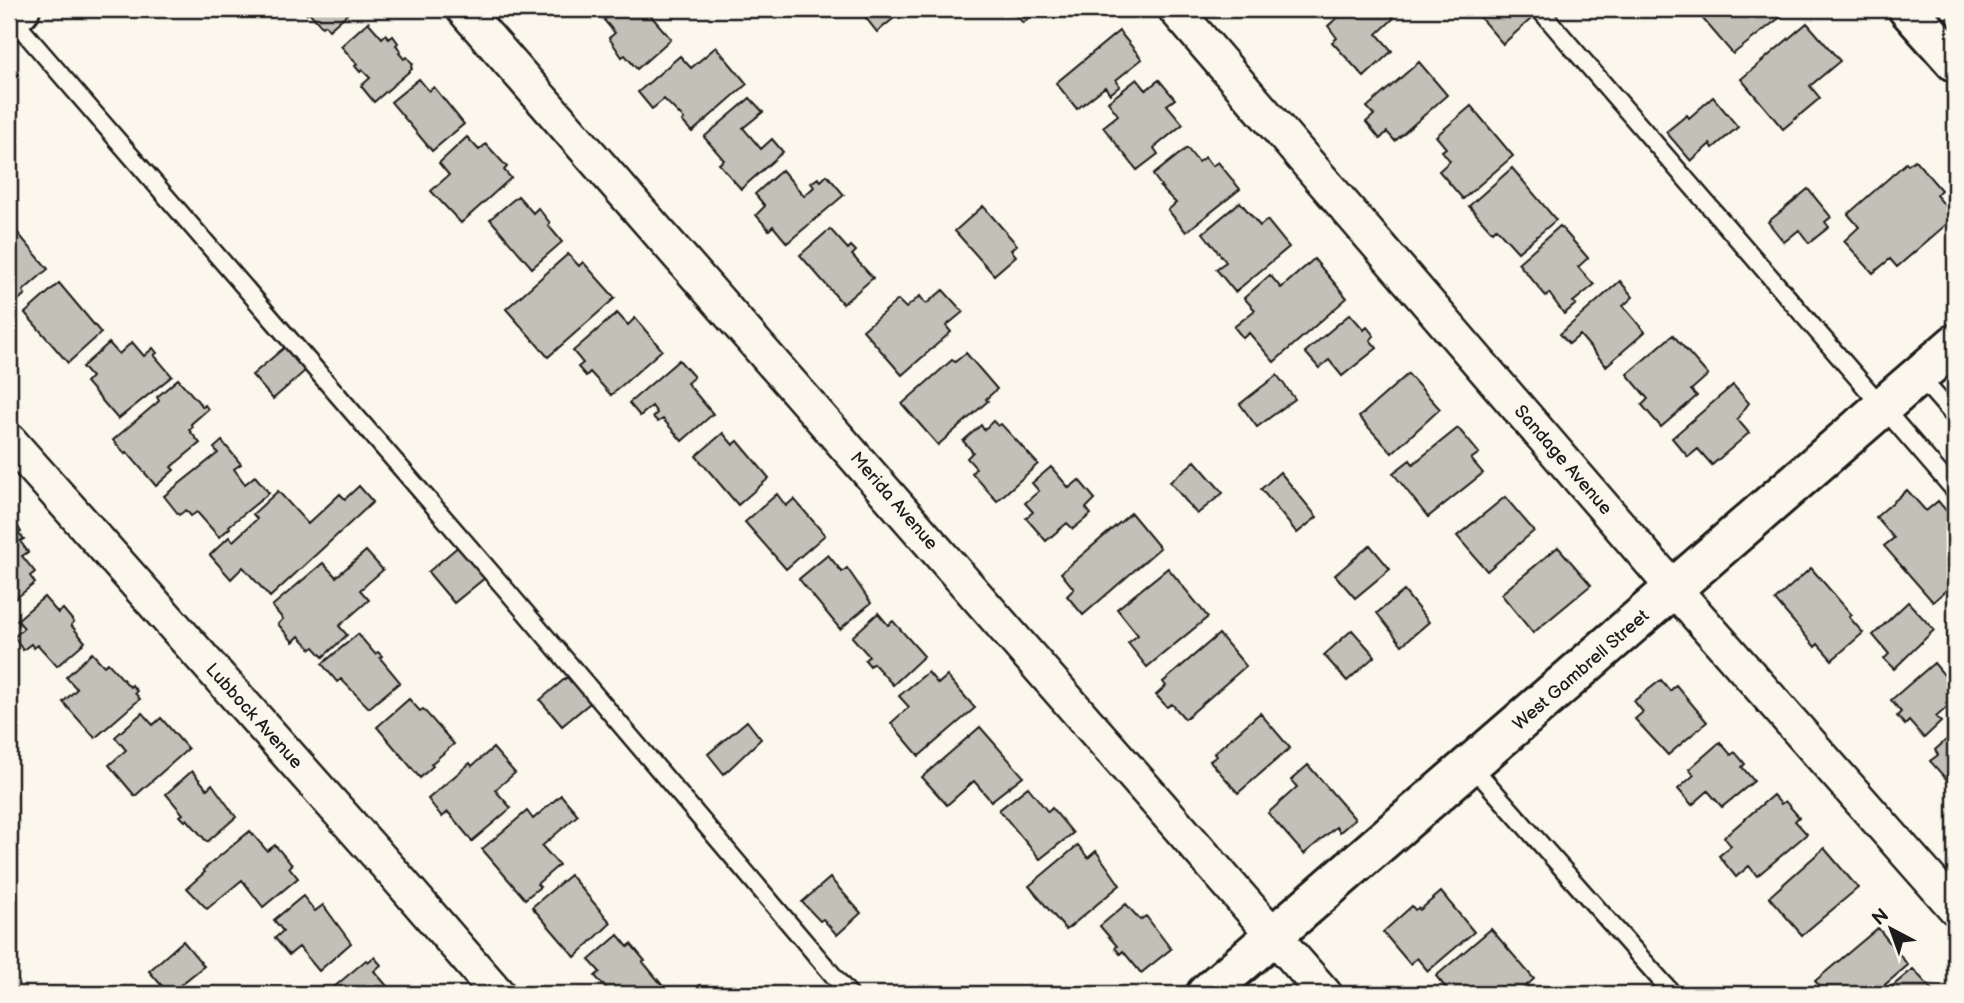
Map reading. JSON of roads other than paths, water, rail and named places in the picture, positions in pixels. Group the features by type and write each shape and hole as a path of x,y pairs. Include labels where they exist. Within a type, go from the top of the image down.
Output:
{"street":[{"name":"Merida Avenue","path":"463,9 1325,994"},
{"name":"Sandage Avenue","path":"1175,9 1674,589 1955,908"},
{"path":"1909,9 1955,62"},
{"name":"West Gambrell Street","path":"1206,994 1955,344"},
{"name":"Lubbock Avenue","path":"9,440 387,865 498,994"}],"lane":[{"path":"1539,9 1955,491"},
{"path":"13,15 849,994"},
{"path":"1919,376 1955,417"},
{"path":"1471,765 1673,994"}]}
